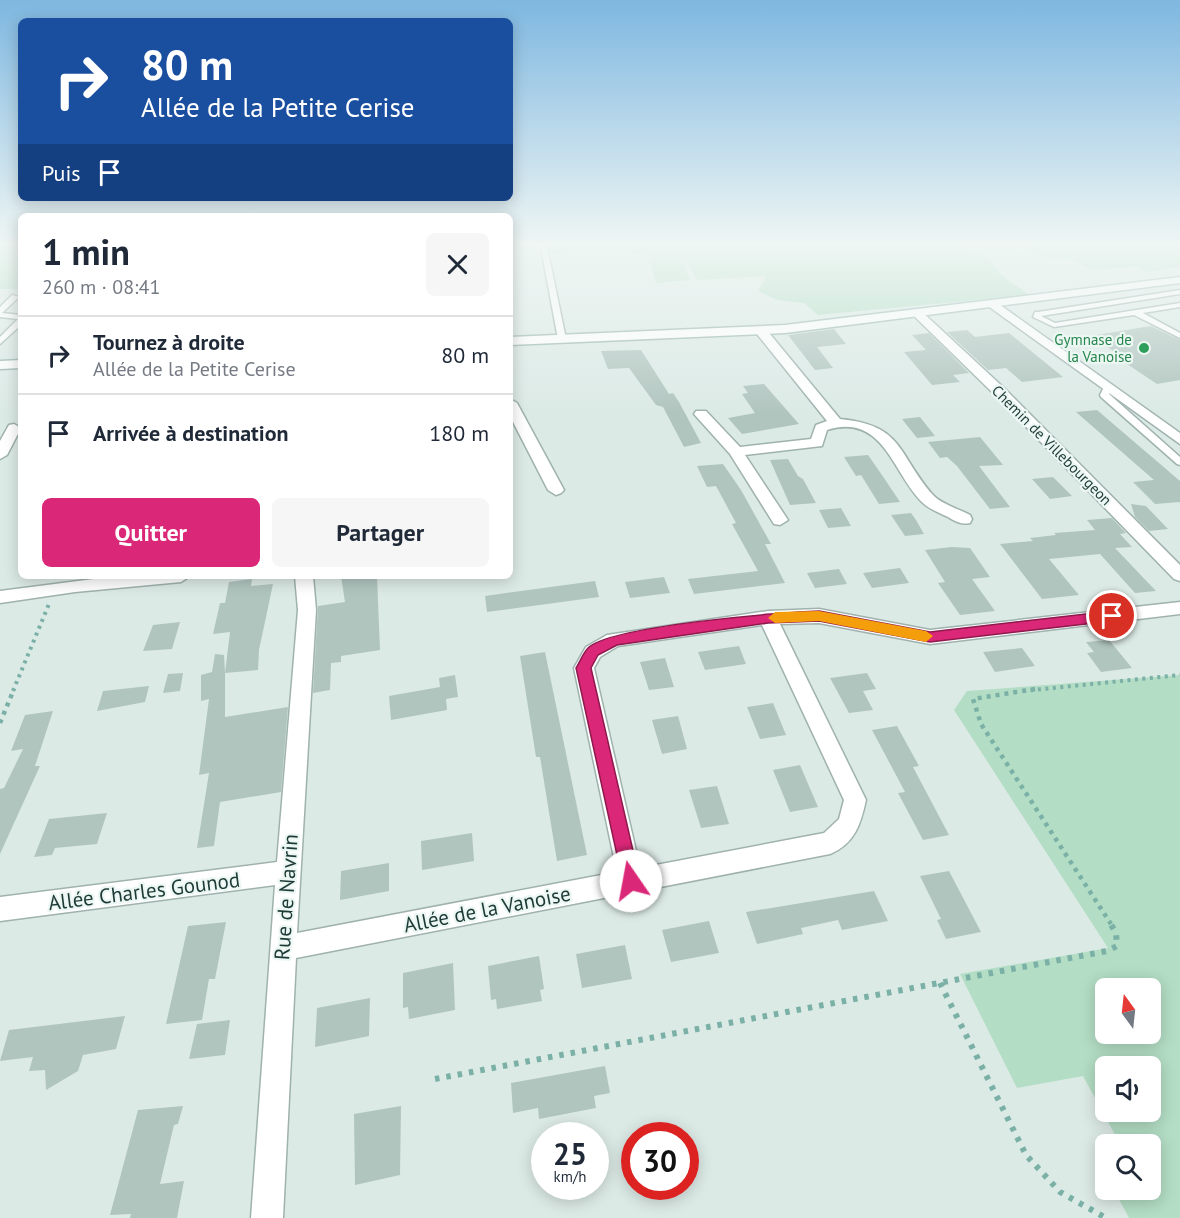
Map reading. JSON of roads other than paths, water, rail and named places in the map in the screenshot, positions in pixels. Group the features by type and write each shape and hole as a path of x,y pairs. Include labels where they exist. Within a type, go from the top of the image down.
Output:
{"street":[{"path":"513,341 818,329 1049,299"},
{"path":"994,306 1180,440"},
{"name":"Chemin de Villebourgeon","path":"918,315 999,391 1180,575"},
{"path":"760,331 836,423"},
{"path":"0,365 18,364"},
{"path":"701,414 736,452 780,520"},
{"path":"514,419 556,490"},
{"path":"736,452 817,442 821,428 836,423 859,425 884,436 929,500 964,519"},
{"path":"0,454 14,428"},
{"path":"0,597 152,579"},
{"name":"Rue de Navrin","path":"267,1218 288,872 308,610 304,579"},
{"path":"631,881 584,668 593,652 614,640 768,618 819,616 930,637 1180,608"},
{"name":"Allée de la Vanoise","path":"283,948 830,843 849,825 855,800 768,618"},
{"name":"Allée Charles Gounod","path":"0,909 288,872"}],"lane":[{"path":"13,299 0,313 18,318"},
{"path":"554,299 562,339"},
{"path":"1111,299 1180,336"},
{"path":"1127,299 1038,314 1037,317 1054,325 1180,305"},
{"path":"0,342 18,322"},
{"path":"1108,387 1104,394 1180,462"}],"place":[{"name":"Gymnase de la Vanoise","path":"1144,348"}]}
